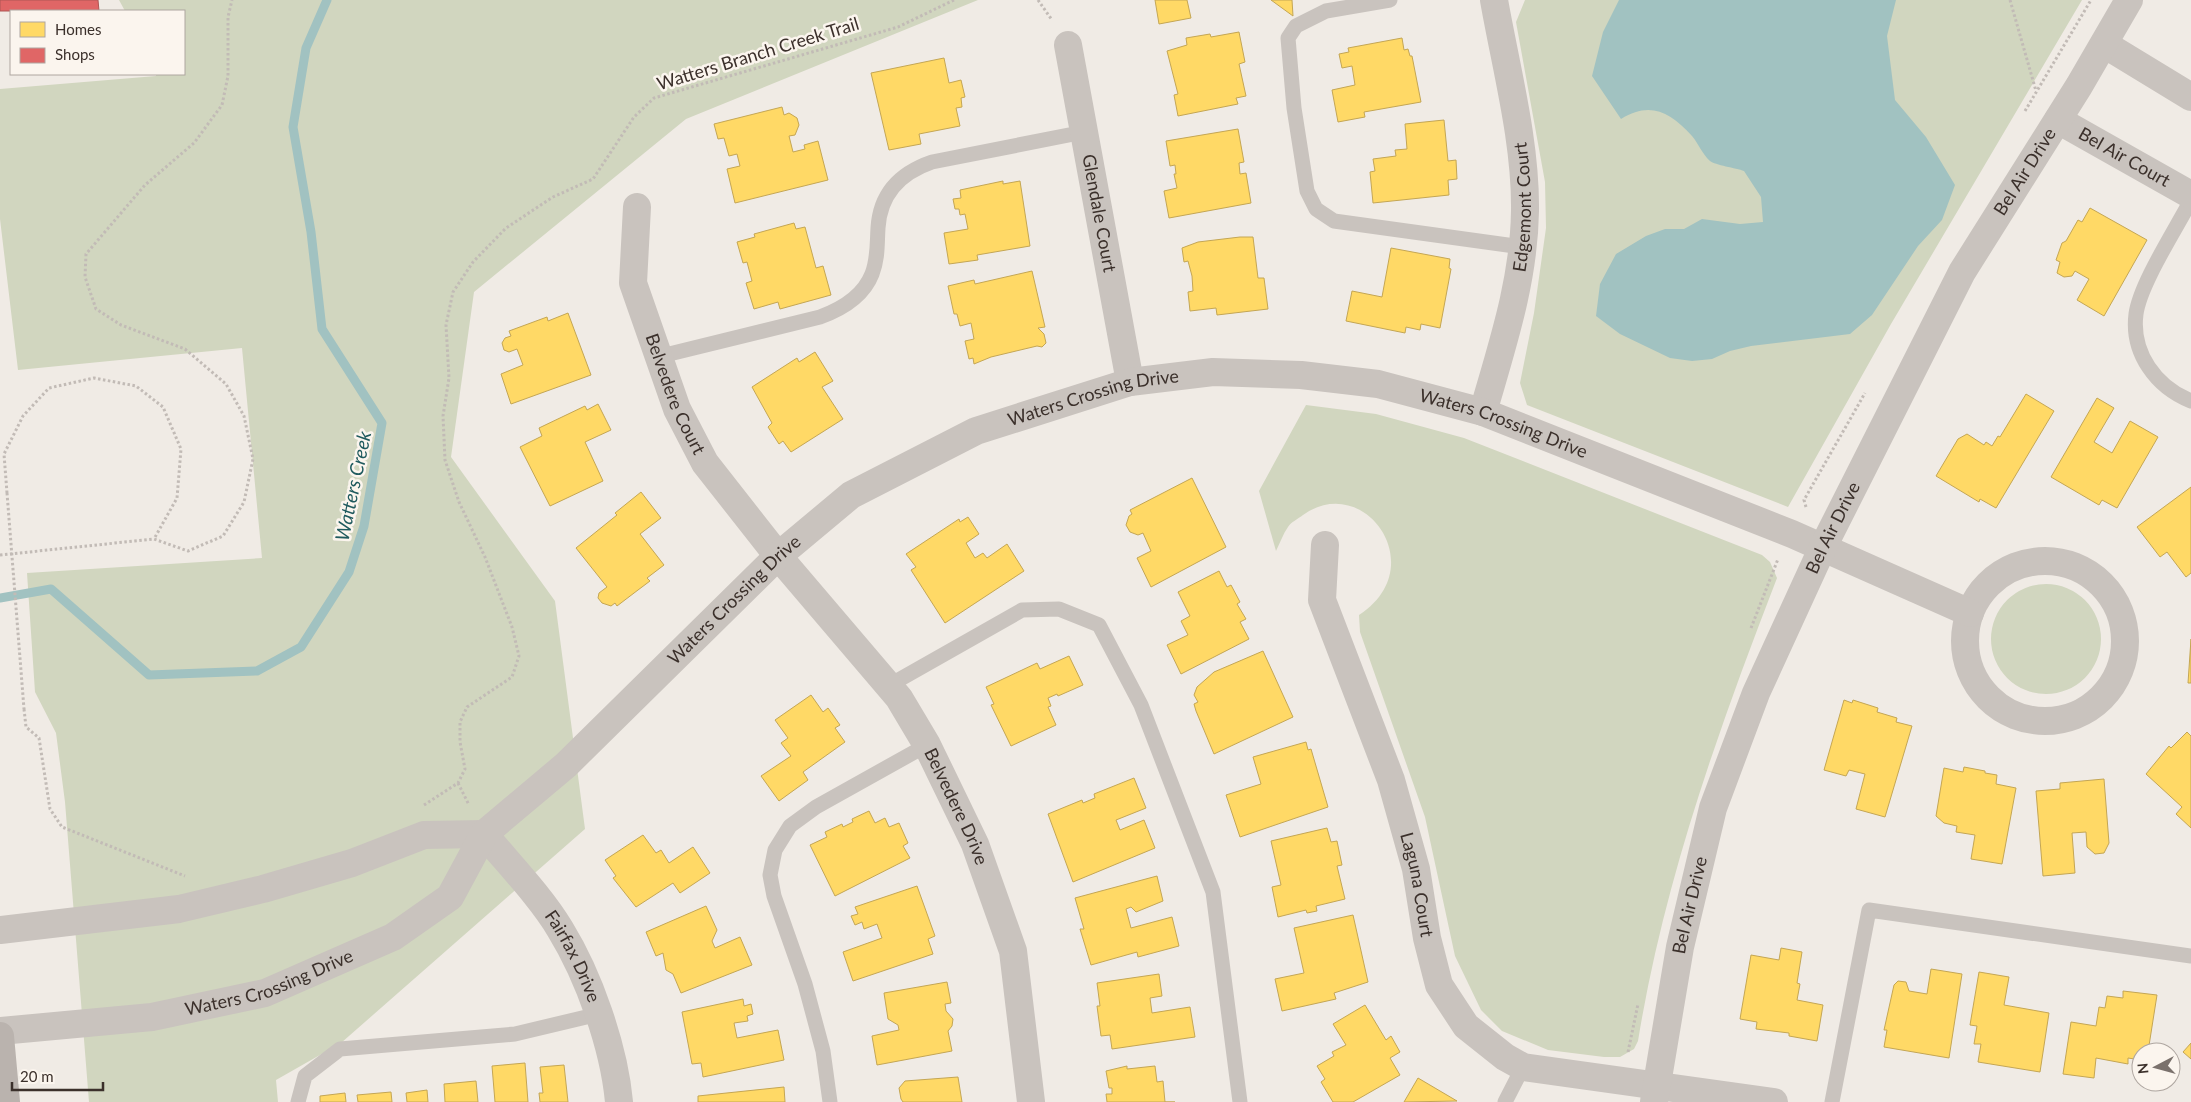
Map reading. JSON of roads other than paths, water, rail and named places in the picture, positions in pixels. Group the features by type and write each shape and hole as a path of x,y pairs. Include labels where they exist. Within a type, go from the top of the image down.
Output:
{"main road":[{"path":"0,1036 6,1102"}],"street":[{"name":"Edgemont Court","path":"1483,412 1513,306 1522,247 1525,211 1522,156 1494,0"},
{"name":"Bel Air Drive","path":"1654,1094 1680,947 1713,808 1756,693 1822,549 1962,272 2058,120 2129,0"},
{"path":"2104,44 2191,97"},
{"name":"Glendale Court","path":"1068,45 1130,382"},
{"name":"Bel Air Court","path":"2058,120 2191,195"},
{"name":"Belvedere Court","path":"637,207 633,283 657,357 677,408 704,463 778,556"},
{"name":"Waters Crossing Drive","path":"0,1030 152,1017 264,993 393,937 450,897 484,834 566,765 778,556 851,495 976,431 1130,382 1212,372 1301,375 1378,384 1483,412 1792,534 1822,549 1970,612"},
{"name":"Laguna Court","path":"1325,544 1322,600 1391,780 1416,869 1427,938 1439,985 1466,1026 1504,1057 1523,1067 1654,1094 1774,1102"},
{"name":"Belvedere Drive","path":"778,556 899,698 927,745 975,844 1013,951 1031,1102"},
{"path":"2056,561 2082,569 2104,585 2119,608 2125,634 2123,661 2112,686 2094,706 2071,718 2045,722 2020,718 1997,706 1979,687 1968,663 1965,638 1970,612 1984,589 2004,572 2021,565 2029,562 2056,561"},
{"path":"0,930 179,910 263,889 352,863 424,835 484,834"},
{"name":"Fairfax Drive","path":"484,834 560,928 583,972 598,1014 618,1089 619,1102"}],"lane":[{"path":"1390,0 1326,11 1296,26 1288,38 1288,57 1307,192 1316,209 1334,221 1522,247"},
{"path":"657,357 820,317 841,309 859,294 872,275 878,252 880,211 887,194 899,178 914,168 932,162 1084,132"},
{"path":"2191,200 2143,290 2136,314 2136,338 2144,362 2158,381 2178,396 2191,401"},
{"path":"888,686 1022,610 1059,608 1099,625 1141,705 1213,892 1240,1102"},
{"path":"830,1102 824,1051 805,984 774,896 770,875 775,850 790,826 816,807 927,745"},
{"path":"1832,1102 1869,910 2191,956"},
{"path":"298,1102 305,1076 340,1049 515,1034 598,1014"},
{"path":"1505,1102 1523,1067"}],"water":[{"path":"1619,0 1896,0 1887,36 1895,100 1926,137 1955,185 1942,220 1918,246 1872,315 1850,334 1751,346 1730,351 1712,359 1692,361 1670,358 1620,334 1596,316 1600,284 1616,254 1646,236 1665,229 1684,229 1702,219 1740,224 1763,222 1761,197 1744,171 1710,161 1692,136 1668,115 1650,110 1631,114 1621,119 1592,76 1603,32"}],"waterway":[{"name":"Watters Creek","path":"0,598 51,589 149,675 257,671 301,647 349,572 364,526 382,423 322,329 311,232 293,127 306,48 327,0"}]}
